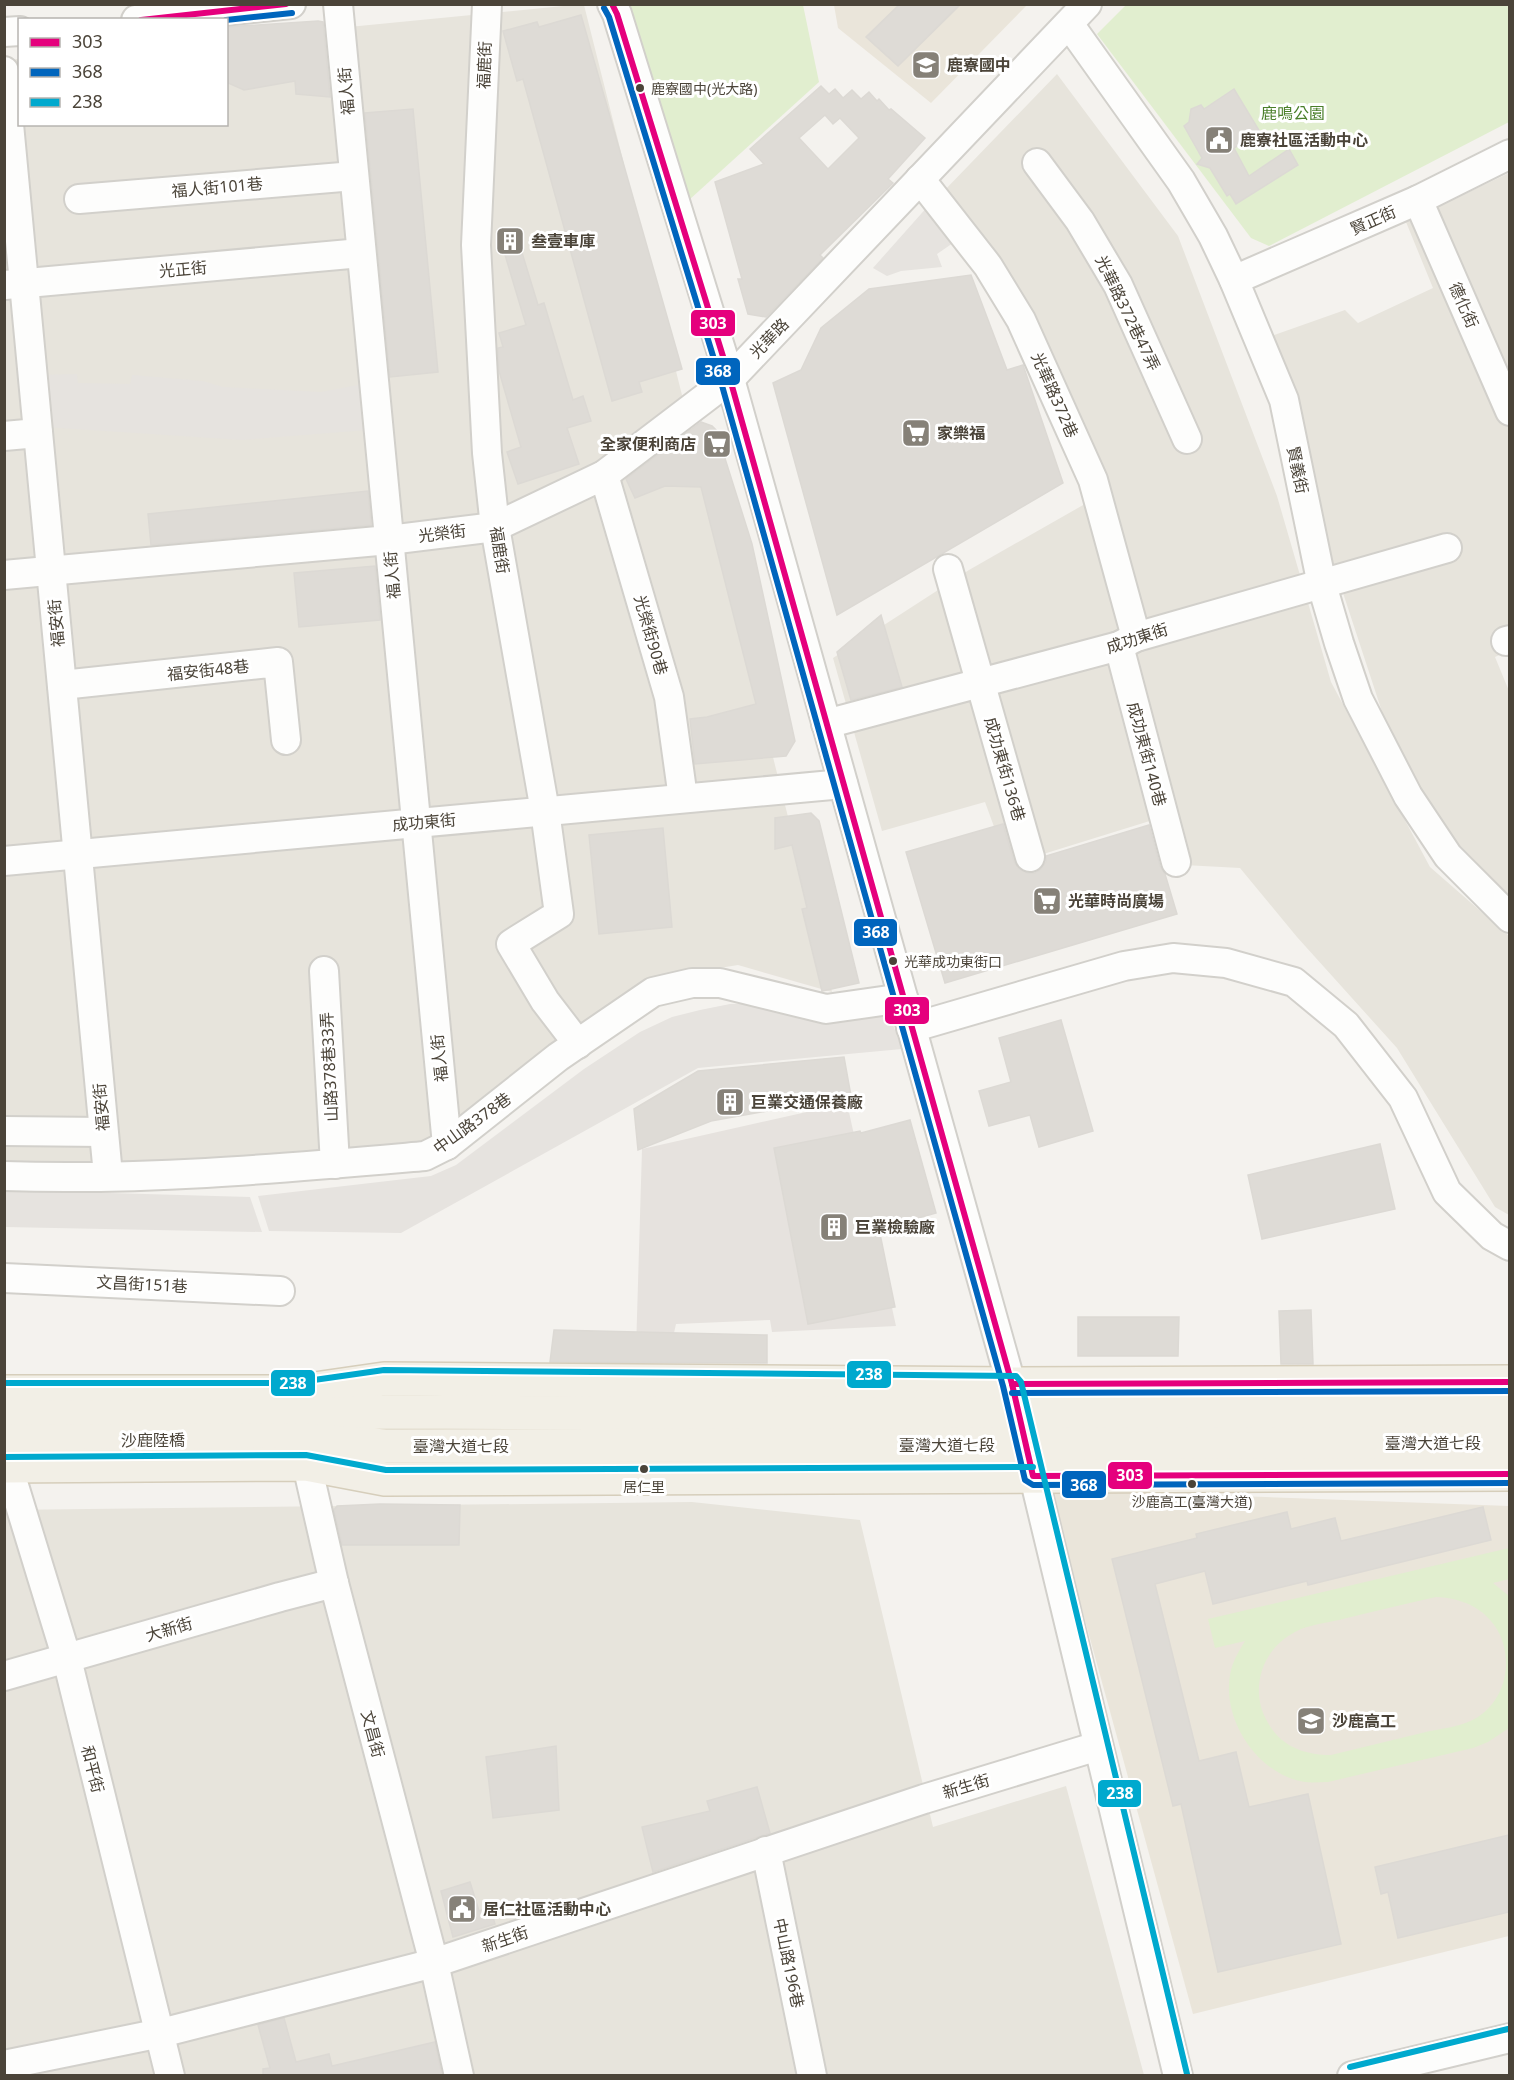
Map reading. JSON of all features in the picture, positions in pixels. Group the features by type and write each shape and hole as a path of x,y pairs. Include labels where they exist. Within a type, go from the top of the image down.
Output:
{"main road":[{"name":"臺灣大道七段","path":"300,1428 384,1379 1023,1430 1509,1474"},
{"path":"1023,1430 1055,1384 1509,1382"},
{"name":"臺灣大道七段","path":"4,1392 300,1428 385,1446 1023,1430 1509,1412"},
{"name":"臺灣大道七段","path":"6,1457 300,1428 384,1412 1509,1443"},
{"name":"沙鹿陸橋","path":"4,1417 300,1428"},
{"name":"臺灣大道七段","path":"300,1428 385,1479 1023,1430"}],"street":[{"path":"155,18 291,4"},
{"name":"福人街","path":"338,4 447,1145"},
{"name":"福鹿街","path":"487,4 476,245 487,453 495,526 544,811 559,914 511,944 545,1001 578,1044"},
{"path":"612,4 730,379 1023,1430 1178,2076"},
{"name":"光華路","path":"730,379 1078,14"},
{"name":"賢義街","path":"1078,14 1213,236 1284,400 1322,585 1358,699 1408,796 1448,856 1509,918"},
{"name":"福安街","path":"4,71 14,284 38,434 108,1175"},
{"name":"賢正街","path":"1234,280 1418,200 1509,153"},
{"name":"光華路372巷47弄","path":"1037,163 1080,221 1118,285 1187,439"},
{"name":"福人街101巷","path":"80,199 354,176"},
{"name":"光華路372巷","path":"920,179 988,266 1021,320 1093,480 1127,641"},
{"name":"德化街","path":"1418,200 1509,411"},
{"name":"光正街","path":"14,284 361,253"},
{"name":"光榮街","path":"4,575 389,540 495,526 604,475 730,379"},
{"path":"4,436 38,434"},
{"name":"光榮街90巷","path":"604,475 669,697 683,798"},
{"name":"成功東街","path":"826,724 1127,641 1447,548"},
{"name":"成功東街136巷","path":"948,569 1030,857"},
{"name":"成功東街140巷","path":"1127,641 1176,862"},
{"name":"福安街48巷","path":"62,685 278,663 286,740"},
{"name":"成功東街","path":"4,861 843,784"},
{"path":"911,1028 1125,966 1173,958 1226,963 1294,982 1346,1025 1403,1098 1447,1192 1492,1236 1509,1246"},
{"name":"山路378巷33弄","path":"324,971 335,1164"},
{"name":"中山路378巷","path":"4,1176 56,1178 246,1171 425,1156 447,1145 558,1057 653,992 692,983 720,983 826,1009 903,998"},
{"path":"4,1131 103,1132"},
{"name":"文昌街151巷","path":"4,1278 280,1291"},
{"name":"文昌街","path":"300,1428 334,1583 434,1963 459,2076"},
{"name":"和平街","path":"6,1457 67,1659 170,2076"},
{"name":"大新街","path":"4,1676 334,1583"},
{"name":"新生街","path":"4,2065 160,2033 434,1963 924,1799 1098,1746"},
{"name":"中山路196巷","path":"766,1851 812,2076"},
{"path":"1352,2076 1509,2038"}],"shaded area":[{"path":"584,5 832,992 738,965 663,977 421,1149 5,1168 4,60 18,59 18,126 228,126 228,39"},
{"name":"鹿寮國中","path":"834,5 1027,5 931,103 838,28"},
{"path":"1057,74 1178,236 1277,496 1331,682 1430,867 1509,936 1509,1215 1495,1207 1397,1048 1297,937 1240,868 1184,865 1169,815 1008,865 985,802 882,831 833,658 969,570 1106,492 941,194"},
{"path":"1509,173 1510,650 1495,657 1509,691 1509,910 1453,850 1389,733 1281,404 1266,338 1345,310 1358,323 1433,288 1406,222"},
{"path":"929,205 953,243 937,254 942,267 901,271 887,276 873,268"},
{"path":"77,374 78,383 130,384 132,375 203,381 223,387 321,392 363,384 367,430 242,440 44,427 38,375"},
{"path":"774,1003 887,1009 902,1049 698,1068 401,1233 269,1231 258,1196 431,1176 456,1165 584,1069 640,1032 672,1017 700,1010 730,1004"},
{"name":"巨業交通保養廠","path":"847,1103 896,1326 772,1332 770,1320 676,1324 669,1355 636,1350 642,1149"},
{"path":"5,1190 250,1197 262,1232 5,1227"},
{"name":"沙鹿高工","path":"1049,1489 1509,1506 1509,1936 1193,2014"},
{"path":"692,1502 860,1520 933,1827 1066,1786 1144,2075 5,2075 4,1510"}],"green space":[{"path":"630,5 803,5 819,82 689,200"},
{"name":"鹿鳴公園","path":"1126,5 1509,5 1509,122 1269,246 1251,238 1097,34"},
{"path":"1509,1548 1509,1579 1493,1583 1509,1596 1509,1728 1488,1742 1473,1748 1328,1782 1305,1782 1288,1777 1272,1769 1247,1743 1232,1710 1229,1692 1230,1675 1234,1661 1245,1641 1215,1648 1208,1619","holes":["1436,1597 1464,1602 1480,1610 1493,1623 1503,1642 1506,1666 1501,1689 1488,1709 1478,1717 1467,1723 1331,1755 1302,1751 1286,1743 1272,1730 1262,1709 1259,1683 1267,1659 1284,1639 1311,1626"]}],"building":[{"path":"900,4 961,4 898,66 866,37"},
{"path":"581,15 682,369 639,382 642,392 612,401 523,79 517,81 503,31 537,22 539,27"},
{"path":"323,22 330,97 296,94 295,81 244,90 228,83 228,27"},
{"path":"821,86 829,94 835,89 843,98 852,90 861,99 869,92 877,101 879,99 889,110 891,109 925,138 888,179 893,183 820,255 823,258 766,317 748,314 738,279 742,279 715,182 764,164 750,149","holes":["825,115 833,124 840,118 859,138 828,169 799,138"]},
{"name":"鹿寮社區活動中心","path":"1234,89 1260,132 1234,148 1249,176 1289,149 1298,165 1236,204 1230,194 1227,196 1210,168 1197,164 1202,158 1184,126 1189,122 1191,109 1201,105 1204,109"},
{"path":"413,109 438,372 390,377 365,113"},
{"path":"516,233 538,305 544,303 573,400 583,396 591,421 567,428 579,464 518,484 507,452 521,447 499,371 498,348 503,347 499,333 526,325 500,238"},
{"name":"家樂福","path":"971,275 1007,370 1023,365 1063,483 837,615 773,383 801,370 821,328 869,289"},
{"path":"701,422 716,430 752,544 795,741 786,756 695,764 690,719 707,717 756,704 701,487 665,486 635,498 626,479"},
{"path":"368,491 371,525 151,545 148,514"},
{"path":"375,566 380,620 299,627 294,573"},
{"path":"881,615 902,687 851,700 837,652"},
{"path":"811,813 819,821 859,983 822,991 802,909 807,908 792,845 775,849 775,818"},
{"name":"光華時尚廣場","path":"1003,824 1014,862 1019,869 1027,873 1035,873 1041,869 1046,862 1046,856 1149,825 1160,866 1165,874 1177,914 945,983 906,852"},
{"path":"663,828 672,927 599,934 589,835"},
{"path":"1061,1020 1093,1131 1039,1147 1030,1115 989,1126 979,1091 1011,1082 999,1038"},
{"name":"巨業交通保養廠","path":"844,1057 851,1096 711,1121 638,1150 634,1109 698,1071"},
{"name":"巨業檢驗廠","path":"910,1120 936,1213 879,1229 895,1307 808,1324 774,1148 860,1131 861,1133"},
{"path":"1380,1144 1395,1209 1262,1239 1248,1175"},
{"path":"1311,1310 1313,1364 1281,1364 1279,1311"},
{"path":"1078,1317 1179,1317 1178,1356 1078,1356"},
{"path":"554,1330 767,1335 767,1363 550,1362"},
{"path":"460,1505 459,1545 342,1545 334,1510 337,1506"},
{"path":"1483,1507 1491,1540 1308,1585 1307,1581 1213,1604 1205,1571 1155,1584 1199,1761 1236,1752 1249,1807 1308,1794 1341,1944 1218,1972 1181,1804 1173,1806 1112,1559 1197,1538 1196,1534 1287,1512 1291,1529 1335,1518 1341,1541"},
{"path":"556,1746 559,1810 493,1818 486,1757"},
{"path":"757,1787 770,1833 653,1872 642,1827 710,1811 707,1801"},
{"path":"1509,1835 1509,1912 1398,1938 1388,1892 1381,1894 1375,1867"},
{"name":"居仁社區活動中心","path":"470,1882 479,1911 490,1907 495,1924 453,1937 441,1891"},
{"path":"284,2018 296,2062 329,2054 332,2066 435,2042 442,2076 263,2076 263,2069 270,2068 258,2025"}],"transit line":[{"name":"303","path":"159,18 286,4"},
{"name":"303","path":"612,4 730,379 1012,1384 1033,1476 1510,1474"},
{"name":"368","path":"604,8 609,17 721,382 1003,1386 1025,1480 1033,1485 1510,1483"},
{"name":"368","path":"228,20 292,13"},
{"name":"238","path":"4,1383 293,1383 384,1370 1016,1376 1021,1382 1187,2074"},
{"name":"303","path":"1012,1384 1510,1382"},
{"name":"368","path":"1012,1393 1510,1391"},
{"name":"238","path":"4,1457 306,1455 386,1470 1033,1467"},
{"name":"238","path":"1350,2067 1508,2029"}],"place":[{"name":"鹿寮國中","path":"926,65"},
{"name":"鹿寮國中(光大路)","path":"640,88"},
{"name":"鹿寮社區活動中心","path":"1219,140"},
{"name":"叁壹車庫","path":"510,241"},
{"name":"家樂福","path":"916,433"},
{"name":"全家便利商店","path":"717,444"},
{"name":"光華時尚廣場","path":"1047,901"},
{"name":"光華成功東街口","path":"893,961"},
{"name":"巨業交通保養廠","path":"730,1102"},
{"name":"巨業檢驗廠","path":"834,1227"},
{"name":"居仁里","path":"644,1469"},
{"name":"沙鹿高工(臺灣大道)","path":"1192,1484"},
{"name":"沙鹿高工","path":"1311,1721"},
{"name":"居仁社區活動中心","path":"462,1909"}]}
